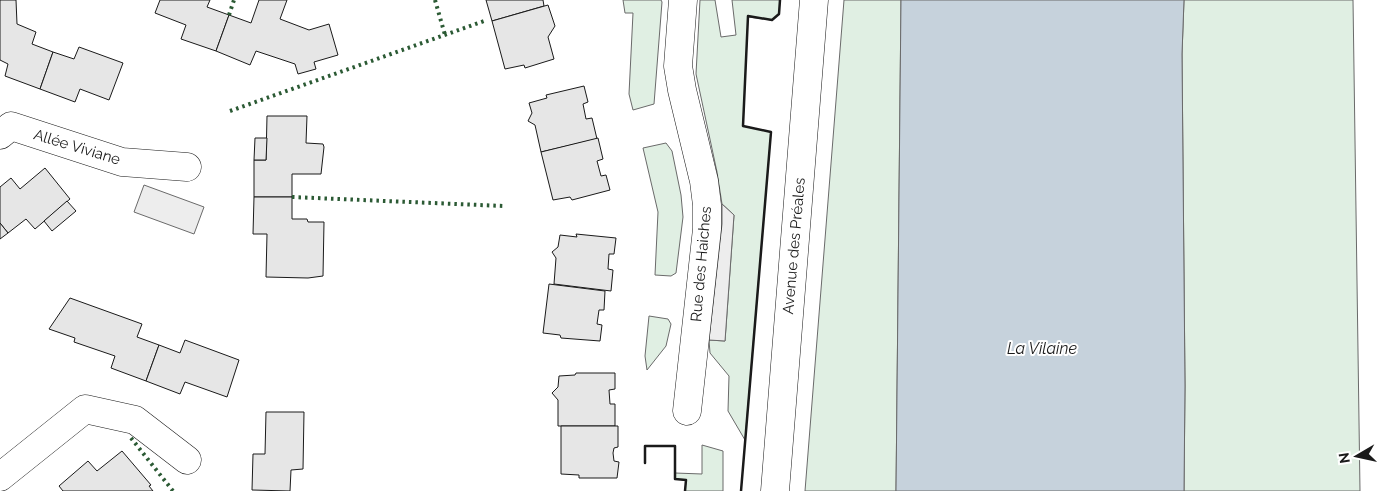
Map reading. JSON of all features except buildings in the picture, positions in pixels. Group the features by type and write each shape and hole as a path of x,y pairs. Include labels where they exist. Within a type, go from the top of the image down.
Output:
{"street":[{"name":"Rue des Haiches","path":"683,0 678,66 708,205 687,412"},
{"name":"Avenue des Préales","path":"775,491 814,0"},
{"name":"Allée Viviane","path":"0,135 11,126 122,162 187,167"},
{"path":"0,478 85,409 135,420 187,460"}],"green space":[{"path":"623,0 661,0 662,2 654,104 633,110 629,94 633,13 625,13"},
{"path":"700,0 715,0 721,37 736,35 732,0 780,0 779,14 772,20 748,17 743,126 771,132 745,440 728,411 729,376 710,353 709,340 725,341 734,215 722,204 696,74"},
{"path":"844,0 901,0 896,491 805,491"},
{"path":"1184,0 1353,0 1360,491 1184,491 1182,54"},
{"path":"666,143 672,151 681,195 683,217 676,273 671,276 655,275 658,212 643,148"},
{"path":"649,316 668,319 671,324 666,346 647,370 645,356"},
{"path":"702,445 723,451 723,491 685,491 686,480 675,479 675,473 702,474"}],"shaded area":[{"path":"144,185 204,207 194,234 134,212"},
{"path":"722,204 734,215 725,341 709,340 722,224"}],"water":[{"name":"La Vilaine","path":"901,0 1184,0 1182,54 1184,491 896,491"}],"hedge":[{"path":"229,15 234,0"},
{"path":"435,0 445,35"},
{"path":"230,111 487,20"},
{"path":"292,197 503,206"},
{"path":"131,438 173,491"}],"wall":[{"path":"741,491 771,132 743,126 748,16 772,20 779,14 780,0"},
{"path":"645,463 645,446 675,446 675,479 686,480 685,491"}]}
